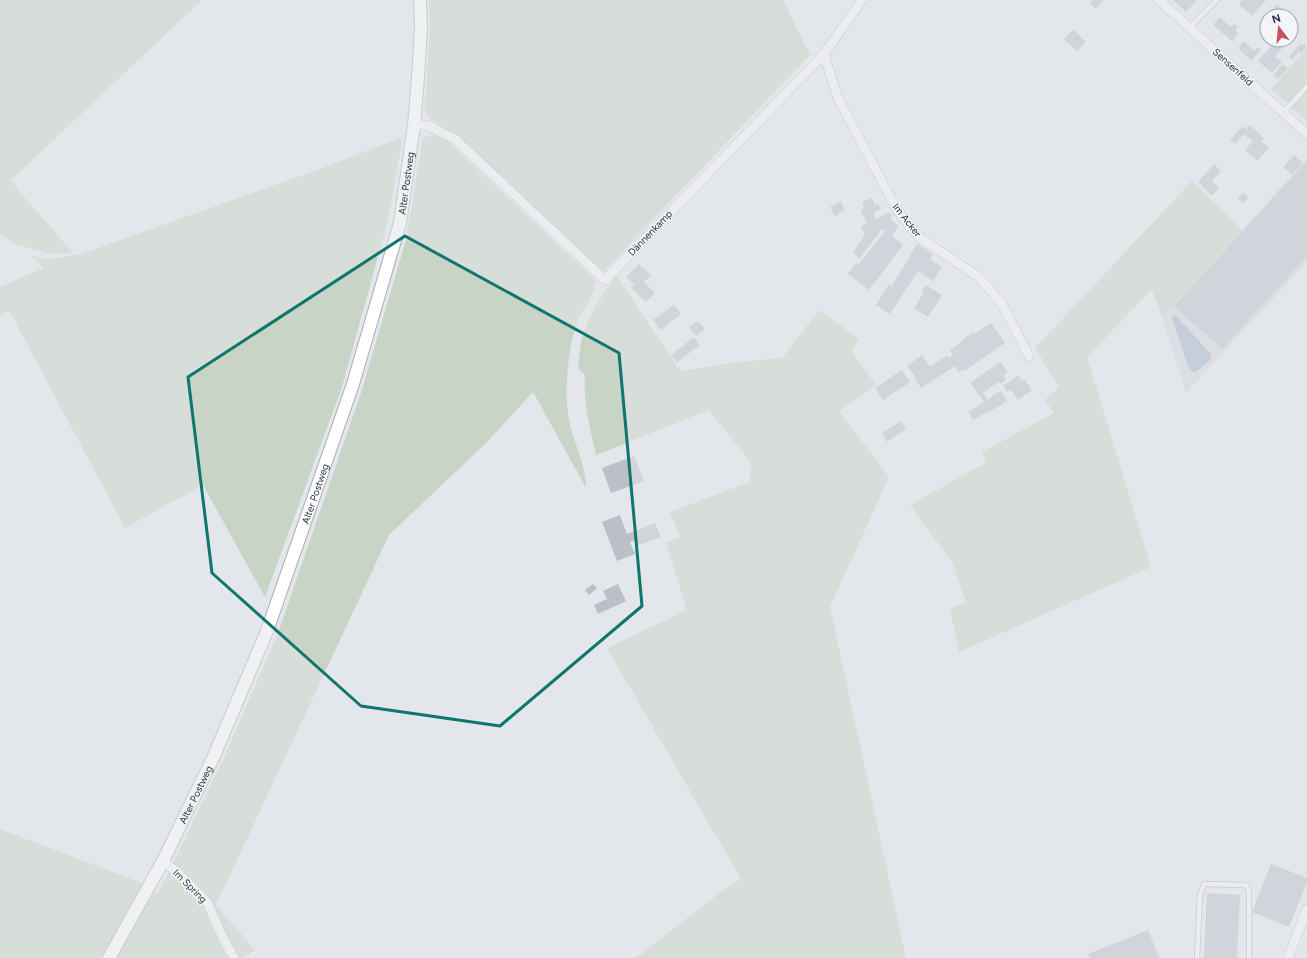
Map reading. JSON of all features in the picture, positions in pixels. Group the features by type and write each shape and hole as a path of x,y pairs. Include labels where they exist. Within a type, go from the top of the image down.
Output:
{"main road":[{"name":"Alter Postweg","path":"109,958 163,861 214,756 267,631 353,384 400,223 414,125 418,78 420,0"}],"street":[{"name":"Dännenkamp","path":"414,125 427,125 456,140 605,280 824,54 862,0"},
{"name":"Sensenfeld","path":"1159,0 1307,134"},
{"name":"Im Acker","path":"824,54 838,98 897,210 919,237 980,278 1002,304 1029,356"},
{"name":"Im Spring","path":"163,861 177,872 207,902 234,958"},
{"path":"1288,958 1307,909"}],"lane":[{"path":"1189,28 1217,0"},
{"path":"1283,112 1307,86"},
{"path":"1197,958 1200,894 1204,884 1214,884 1246,885 1249,891 1249,958"}],"path":[{"path":"0,844 40,856 138,905"},
{"path":"19,958 65,868"}],"highlighted area":[{"path":"405,236 619,353 642,606 500,726 361,706 212,573 188,377"}],"shaded area":[{"path":"1307,159 1307,262 1186,393 1162,317"}],"green space":[{"path":"0,0 202,0 11,180 72,252 51,254 15,244 0,234"},
{"path":"429,0 783,0 810,55 603,272 459,137 429,118 425,108 430,26"},
{"path":"1307,48 1307,121 1271,89"},
{"path":"441,135 596,281 594,290 578,320 573,334 567,380 569,421 583,468 586,488 533,392 487,442 389,535 216,905 255,950 242,958 0,958 0,829 139,882 158,894 224,758 278,633 361,393 406,240 423,137"},
{"path":"403,137 387,224 342,387 265,597 203,485 125,528 9,310 0,316 0,287 44,268 31,256 52,259 81,254 320,169"},
{"path":"1192,181 1242,230 1162,317 1152,289 1087,357 1151,567 959,652 950,609 966,602 952,562 910,505 987,462 982,452 1054,413 1045,400 1059,387 1035,348"},
{"path":"616,275 680,371 738,362 782,358 819,310 859,339 852,352 876,385 839,411 889,477 830,607 906,958 636,958 722,891 741,879 607,648 687,610 666,543 680,537 670,512 749,482 752,464 709,410 596,455 586,405 585,375 578,368 579,357 582,338 588,321"}],"water":[{"path":"1173,315 1176,316 1211,354 1211,359 1196,372 1189,369 1172,319"}],"building":[{"path":"1093,0 1104,0 1096,9 1090,3"},
{"path":"1173,0 1197,0 1186,12"},
{"path":"1242,0 1266,0 1252,16 1239,4"},
{"path":"1277,4 1281,8 1273,8"},
{"path":"1220,17 1231,27 1234,24 1238,27 1235,31 1238,34 1232,41 1213,25"},
{"path":"1073,29 1086,42 1077,51 1064,39"},
{"path":"1244,41 1254,51 1258,47 1261,50 1251,61 1238,48"},
{"path":"1304,44 1307,46 1301,54 1299,52 1292,60 1289,57 1296,48 1299,48 1299,45"},
{"path":"1270,48 1282,48 1275,56 1282,62 1272,73 1258,61"},
{"path":"1283,64 1288,68 1278,79 1273,75"},
{"path":"1250,125 1264,138 1261,141 1269,148 1257,161 1245,150 1253,141 1244,134 1235,144 1230,140 1243,126 1247,130"},
{"path":"1294,155 1303,163 1292,175 1283,167"},
{"path":"1306,162 1307,256 1222,349 1174,306"},
{"path":"1214,164 1221,171 1212,181 1219,188 1212,196 1198,182"},
{"path":"1243,193 1248,197 1244,203 1238,199"},
{"path":"872,198 875,205 878,204 881,209 873,213 876,219 890,212 892,216 890,219 899,226 892,236 903,245 869,290 848,274 856,263 858,265 885,231 882,229 859,259 853,252 865,235 861,226 867,223 861,210 864,208 862,202"},
{"path":"841,201 845,210 835,216 830,207"},
{"path":"917,244 933,254 930,260 942,267 933,281 918,271 890,314 876,305 889,284 892,286"},
{"path":"639,264 651,275 644,282 655,293 646,302 631,288 635,285 626,277"},
{"path":"926,285 942,295 928,317 914,308 923,294 922,292"},
{"path":"674,305 681,314 661,330 653,320"},
{"path":"698,321 705,329 696,336 689,327"},
{"path":"991,323 1005,343 964,371 963,369 959,372 955,366 921,388 915,379 916,377 907,366 922,355 930,367 947,355 949,358 953,355 950,350 973,332 974,334"},
{"path":"694,337 700,345 677,362 671,355"},
{"path":"1000,362 1008,372 1003,376 1006,380 1000,384 998,382 983,393 988,400 1001,391 1007,401 973,420 968,412 984,402 970,383"},
{"path":"902,370 910,382 883,400 875,388"},
{"path":"1018,375 1022,381 1024,379 1032,390 1018,400 1011,390 1007,392 1003,386"},
{"path":"901,421 906,429 887,442 882,433"},
{"path":"634,456 644,481 611,493 602,468"},
{"path":"620,515 627,534 655,523 661,537 639,545 637,540 630,542 635,554 617,561 602,522"},
{"path":"593,584 597,588 589,595 585,590"},
{"path":"618,584 626,601 598,614 594,605 607,599 603,591"},
{"path":"1271,864 1307,878 1307,882 1289,927 1252,912"},
{"path":"1207,893 1240,895 1237,958 1204,958"},
{"path":"1148,930 1159,958 1090,958 1088,954"}]}
